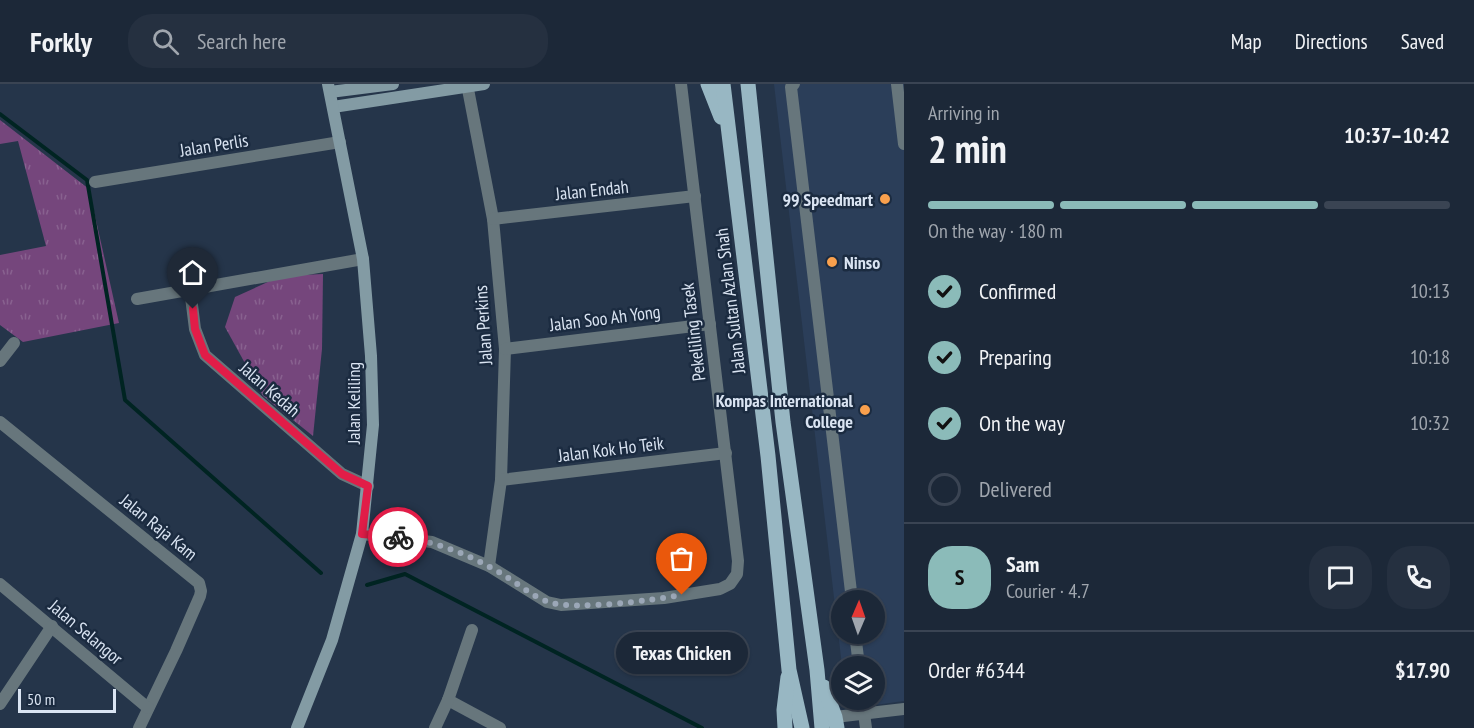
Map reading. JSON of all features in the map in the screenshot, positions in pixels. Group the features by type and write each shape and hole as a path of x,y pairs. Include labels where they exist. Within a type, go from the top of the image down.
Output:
{"main road":[{"path":"329,88 393,84"},
{"path":"333,107 484,84"},
{"path":"708,84 729,136"},
{"name":"Jalan Sultan Azlan Shah","path":"723,84 768,456 789,670 802,728"},
{"path":"748,84 783,422 817,670 822,728"},
{"name":"Jalan Keliling","path":"297,728 332,640 362,534 373,425 371,356 363,260 329,88"},
{"path":"786,728 784,710 789,670"},
{"path":"817,670 836,722"}],"street":[{"name":"Pekeliling Tasek","path":"362,534 432,542 489,566 547,602 561,606 664,598 720,589 730,584 737,574 738,561 681,84"},
{"path":"794,84 791,87 851,590"},
{"path":"897,84 904,144"},
{"name":"Jalan Perkins","path":"467,85 493,219 504,349 501,480 489,566"},
{"name":"Jalan Perlis","path":"95,182 340,142"},
{"name":"Jalan Endah","path":"493,219 695,196"},
{"path":"137,299 363,260"},
{"name":"Jalan Kedah","path":"190,290 195,329 205,355 342,474 368,486"},
{"name":"Jalan Soo Ah Yong","path":"504,349 710,324"},
{"path":"0,361 14,343"},
{"name":"Jalan Raja Kam","path":"0,422 199,583 200,596 139,728"},
{"name":"Jalan Kok Ho Teik","path":"501,480 726,453"},
{"name":"Jalan Selangor","path":"0,584 148,708"},
{"path":"0,704 52,626"},
{"path":"435,728 448,700 472,630"},
{"path":"448,700 500,728"},
{"path":"836,722 864,713 904,709"},
{"path":"864,710 866,728"}],"shaded area":[{"path":"774,84 904,84 904,701 885,704 885,656 841,656 839,644 885,644 885,590 833,590"}],"green space":[{"path":"0,120 89,189 119,323 23,342 0,325 0,255 46,246 18,141 0,144"},
{"path":"323,274 322,349 313,436 263,396 225,327 235,297 281,276"}],"waterway":[{"path":"0,114 87,180 125,400 321,573"},
{"path":"367,585 405,574 702,728"}],"way so far":[{"path":"398,537 432,542 489,566 547,602 561,606 682,595"}],"place":[{"name":"99 Speedmart","path":"885,199"},
{"name":"Ninso","path":"832,262"},
{"name":"Kompas International College","path":"865,410"},
{"name":"Texas Chicken","path":"682,595"}],"route":[{"path":"193,309 195,329 205,355 342,474 368,486 362,534 398,537"}]}
